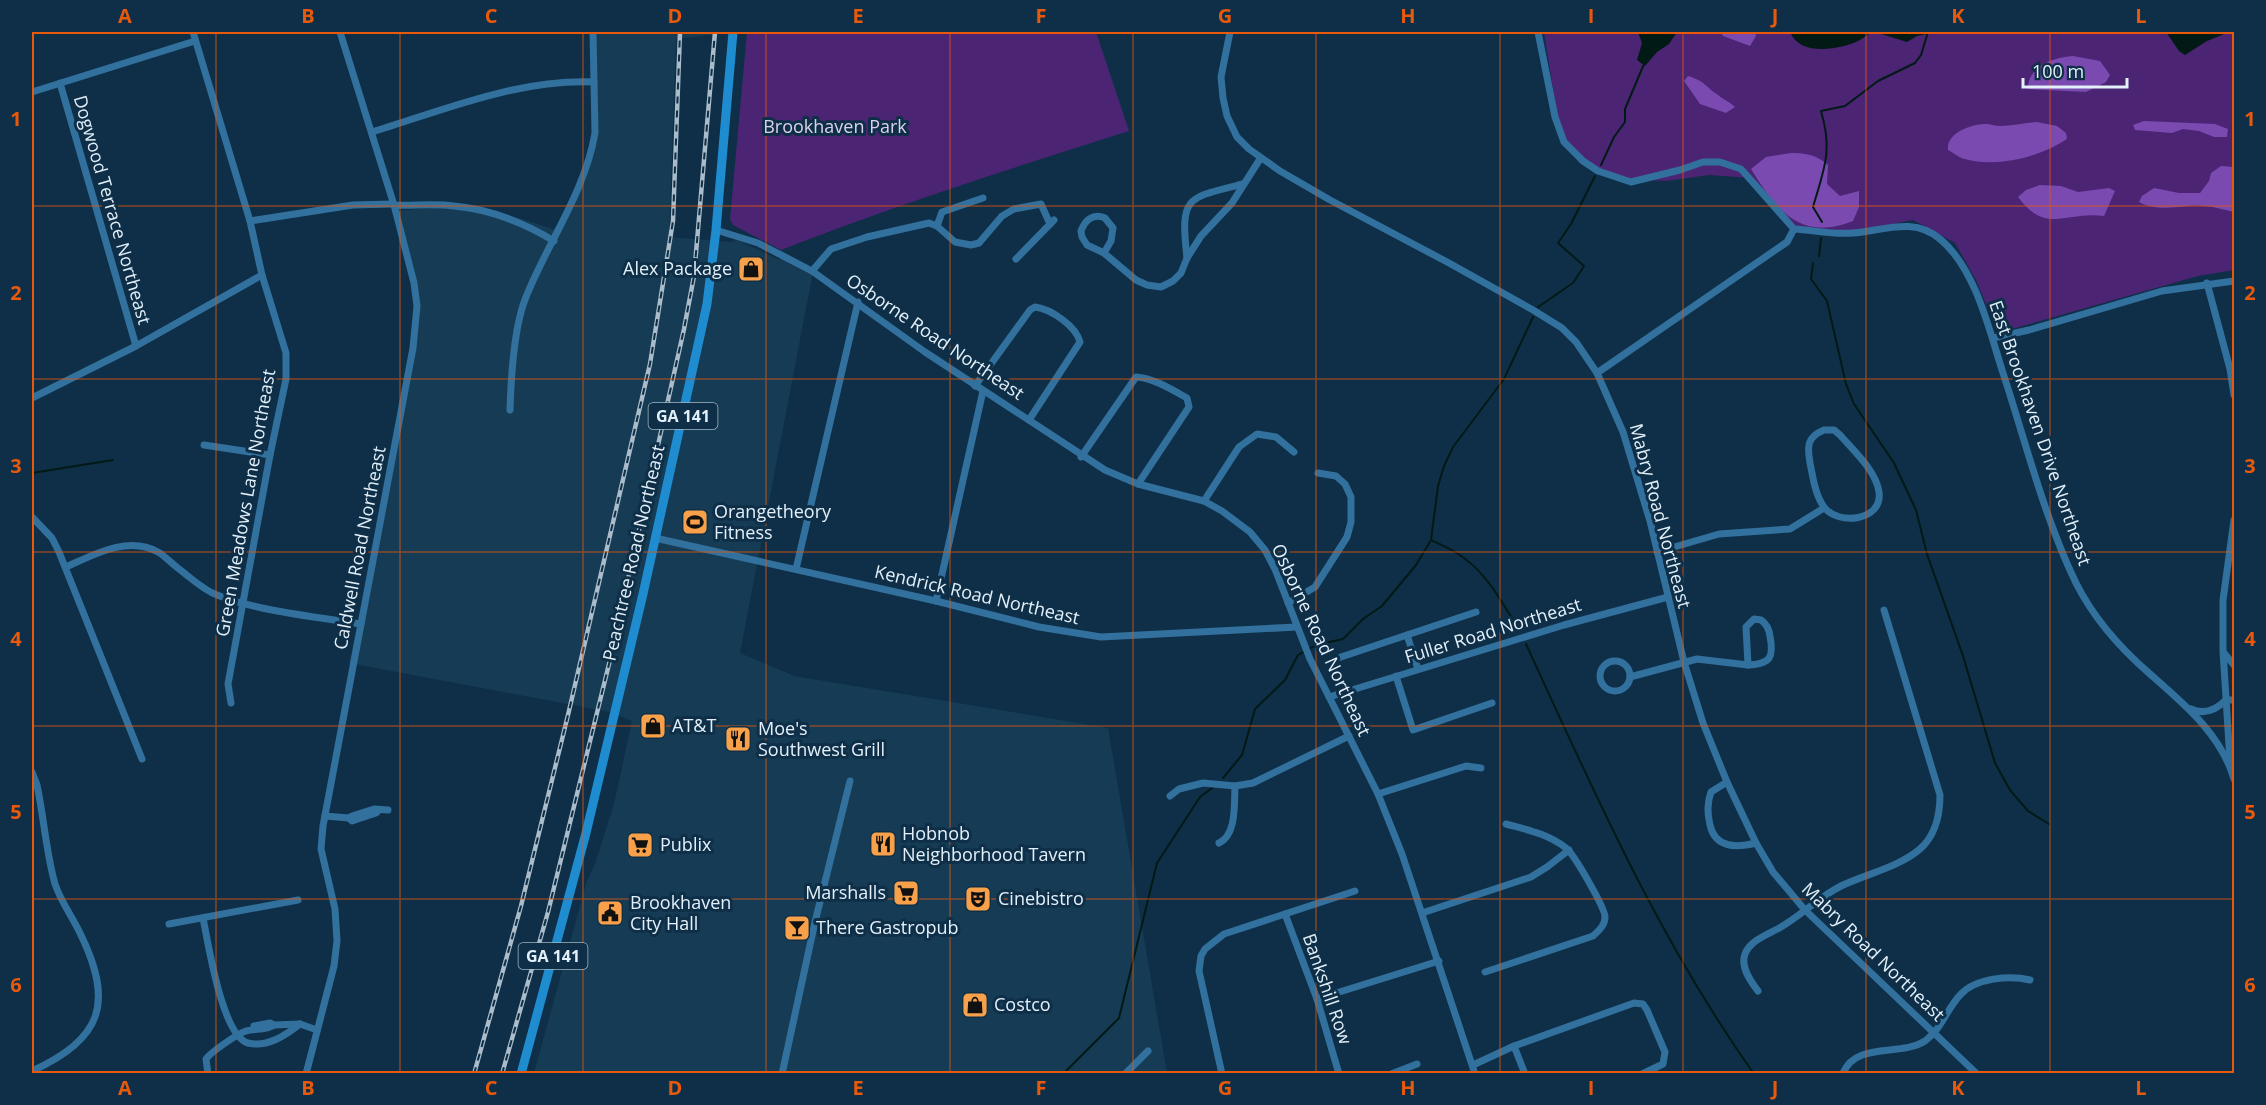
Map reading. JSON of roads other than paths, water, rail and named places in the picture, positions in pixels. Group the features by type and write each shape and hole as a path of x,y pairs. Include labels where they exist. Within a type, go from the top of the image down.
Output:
{"highway":[{"name":"Peachtree Road Northeast","path":"521,1074 586,833 707,304 716,230 733,32"}],"street":[{"name":"Green Meadows Lane Northeast","path":"193,32 250,221 262,275 286,353 286,379 228,684 231,704"},
{"name":"Caldwell Road Northeast","path":"306,1074 334,966 337,941 335,909 321,849 412,348 417,306 414,283 394,205 340,32"},
{"path":"510,410 521,311 587,166 592,147 595,133 593,32"},
{"name":"Mabry Road Northeast","path":"1230,32 1221,77 1222,98 1237,137 1260,159 1330,200 1449,262 1563,328 1576,342 1597,373 1631,453 1684,662 1703,723 1727,782 1756,843 1773,872 1805,910 1977,1074"},
{"path":"1538,32 1558,125 1564,142 1583,160 1598,171 1630,182 1703,162 1719,162 1741,169 1794,229 1787,242 1597,373"},
{"path":"32,92 195,41"},
{"path":"372,132 492,95 553,83 594,82"},
{"name":"Dogwood Terrace Northeast","path":"60,83 136,346"},
{"path":"1104,253 1111,241 1113,228 1106,218 1095,216 1089,218 1082,228 1082,237 1087,245 1104,253 1136,280 1147,285 1161,287 1173,281 1181,273 1197,243 1232,203 1260,159"},
{"path":"1187,258 1184,219 1192,202 1205,194 1243,184"},
{"path":"937,226 942,212 983,198"},
{"path":"812,271 831,249 867,237 929,223 937,226 955,242 979,243 1002,216 1014,209 1036,203 1041,204 1052,222 1016,259"},
{"path":"250,221 353,205 453,205 478,210 532,228 554,241"},
{"name":"East Brookhaven Drive Northeast","path":"1794,229 1851,234 1907,225 1930,232 1942,241 1962,266 1983,308 2059,545 2089,607 2119,644 2149,674 2190,708 2230,764 2235,779"},
{"name":"Osborne Road Northeast","path":"716,230 758,243 812,271 975,386 1029,420 1081,457 1104,470 1138,484 1204,501 1250,532 1265,550 1310,659 1378,794 1402,854 1475,1074"},
{"path":"1185,239 1197,243"},
{"path":"32,398 136,346 262,275"},
{"path":"1993,338 2162,291 2235,280"},
{"path":"2207,283 2235,395"},
{"path":"796,569 858,302"},
{"path":"975,386 1030,310 1035,307 1044,308 1052,313 1072,329 1080,342 1029,420"},
{"path":"1081,457 1136,377 1144,377 1187,398 1189,407 1138,484"},
{"path":"936,601 983,391"},
{"path":"1830,429 1840,435 1871,473 1879,489 1880,499 1872,511 1850,519 1833,516 1824,508 1818,496 1807,447 1814,435 1830,429"},
{"path":"1204,501 1239,447 1257,434 1276,437 1294,452"},
{"path":"204,445 270,455"},
{"path":"1288,603 1315,588 1347,537 1351,522 1351,497 1345,484 1336,476 1318,473"},
{"path":"1657,552 1719,534 1790,530 1824,508"},
{"path":"32,517 52,538 66,567 142,759"},
{"path":"2230,764 2223,651 2224,580 2235,520"},
{"name":"Kendrick Road Northeast","path":"655,538 936,601 1039,627 1101,638 1298,631"},
{"path":"66,567 105,550 122,546 138,546 157,551 215,595 243,603 361,624"},
{"name":"Fuller Road Northeast","path":"1329,697 1563,625 1668,597"},
{"path":"1758,991 1746,972 1744,954 1756,940 1796,918 1839,887 1921,849 1934,832 1940,795 1884,610"},
{"path":"1335,659 1476,612"},
{"path":"1630,677 1624,664 1617,661 1607,663 1600,671 1602,684 1612,690 1622,689 1630,677 1697,659 1749,664 1765,662 1771,657 1773,650 1769,628 1761,620 1755,619 1746,627 1749,664"},
{"path":"1407,635 1418,669"},
{"path":"2223,651 2235,665"},
{"path":"1396,676 1413,730 1492,703"},
{"path":"2190,708 2206,712 2226,700"},
{"path":"2226,700 2235,701 2228,714"},
{"path":"1170,796 1179,789 1203,783 1245,786 1349,736"},
{"path":"1378,794 1466,766 1481,768"},
{"path":"32,772 37,785 56,885 94,964 100,996 96,1014 86,1035 69,1051 32,1071"},
{"path":"782,1074 815,922 850,781"},
{"path":"1727,782 1711,792 1708,809 1711,830 1720,842 1732,846 1756,843"},
{"path":"1219,843 1225,840 1231,831 1235,786"},
{"path":"326,816 349,818 352,821 360,815 388,810"},
{"path":"1485,972 1593,936 1604,924 1605,916 1601,904 1569,850 1544,833 1506,824"},
{"path":"1422,913 1531,877 1569,850"},
{"path":"1222,1074 1199,971 1201,956 1213,941 1224,934 1355,891"},
{"path":"169,924 298,900"},
{"name":"Bankshill Row","path":"1285,914 1317,999 1339,1074"},
{"path":"203,918 219,994 248,1043 268,1042 289,1033 300,1024"},
{"path":"1736,952 1744,954"},
{"path":"1317,999 1438,961"},
{"path":"1843,1073 1846,1065 1858,1057 1883,1050 1909,1048 1925,1041 1934,1033 1961,994 1972,987 2012,976 2030,980"},
{"path":"1473,1065 1514,1046 1634,1003 1643,1004 1665,1052 1663,1064 1642,1074"},
{"path":"208,1074 206,1059 211,1053 262,1024 300,1024 317,1030"},
{"path":"1514,1046 1525,1074"},
{"path":"1127,1073 1148,1051"},
{"path":"1391,1074 1417,1064"}],"waterway":[{"path":"1822,222 1813,207 1824,170 1827,149 1821,111 1845,106 1878,81 1915,63 1921,55 1928,32"},
{"path":"1601,165 1614,137 1625,122 1625,109 1644,64"},
{"path":"1538,307 1573,283 1584,266 1558,243 1571,224 1595,176"},
{"path":"1819,256 1821,238"},
{"path":"1813,263 1811,279 1827,301 1846,384 1854,404 1894,463 1916,510 1927,554 1963,656 1995,763 2010,790 2028,811 2049,824"},
{"path":"1223,778 1242,755 1255,709 1285,680 1298,655 1316,645 1343,639 1363,619 1382,606 1416,565 1431,540 1438,486 1444,466 1453,447 1504,379 1533,317"},
{"path":"32,473 113,460"},
{"path":"1431,540 1460,555 1481,573 1520,631"},
{"path":"1526,644 1603,810 1658,918 1688,971 1754,1074"},
{"path":"1063,1074 1119,1018 1157,863 1200,797 1212,788"}],"railway":[{"path":"474,1074 521,906 650,364 673,221 680,32"},
{"path":"502,1074 548,912 610,660 684,329 694,276 715,32"}],"place":[{"name":"Alex Package","path":"751,269"},
{"name":"Orangetheory Fitness","path":"695,522"},
{"name":"AT&T","path":"653,726"},
{"name":"Moe's Southwest Grill","path":"738,739"},
{"name":"Hobnob Neighborhood Tavern","path":"883,844"},
{"name":"Publix","path":"640,845"},
{"name":"Marshalls","path":"906,893"},
{"name":"Cinebistro","path":"978,899"},
{"name":"Brookhaven City Hall","path":"610,913"},
{"name":"There Gastropub","path":"797,928"},
{"name":"Costco","path":"975,1005"}],"park label":[{"name":"Brookhaven Park","path":"835,127"}]}
